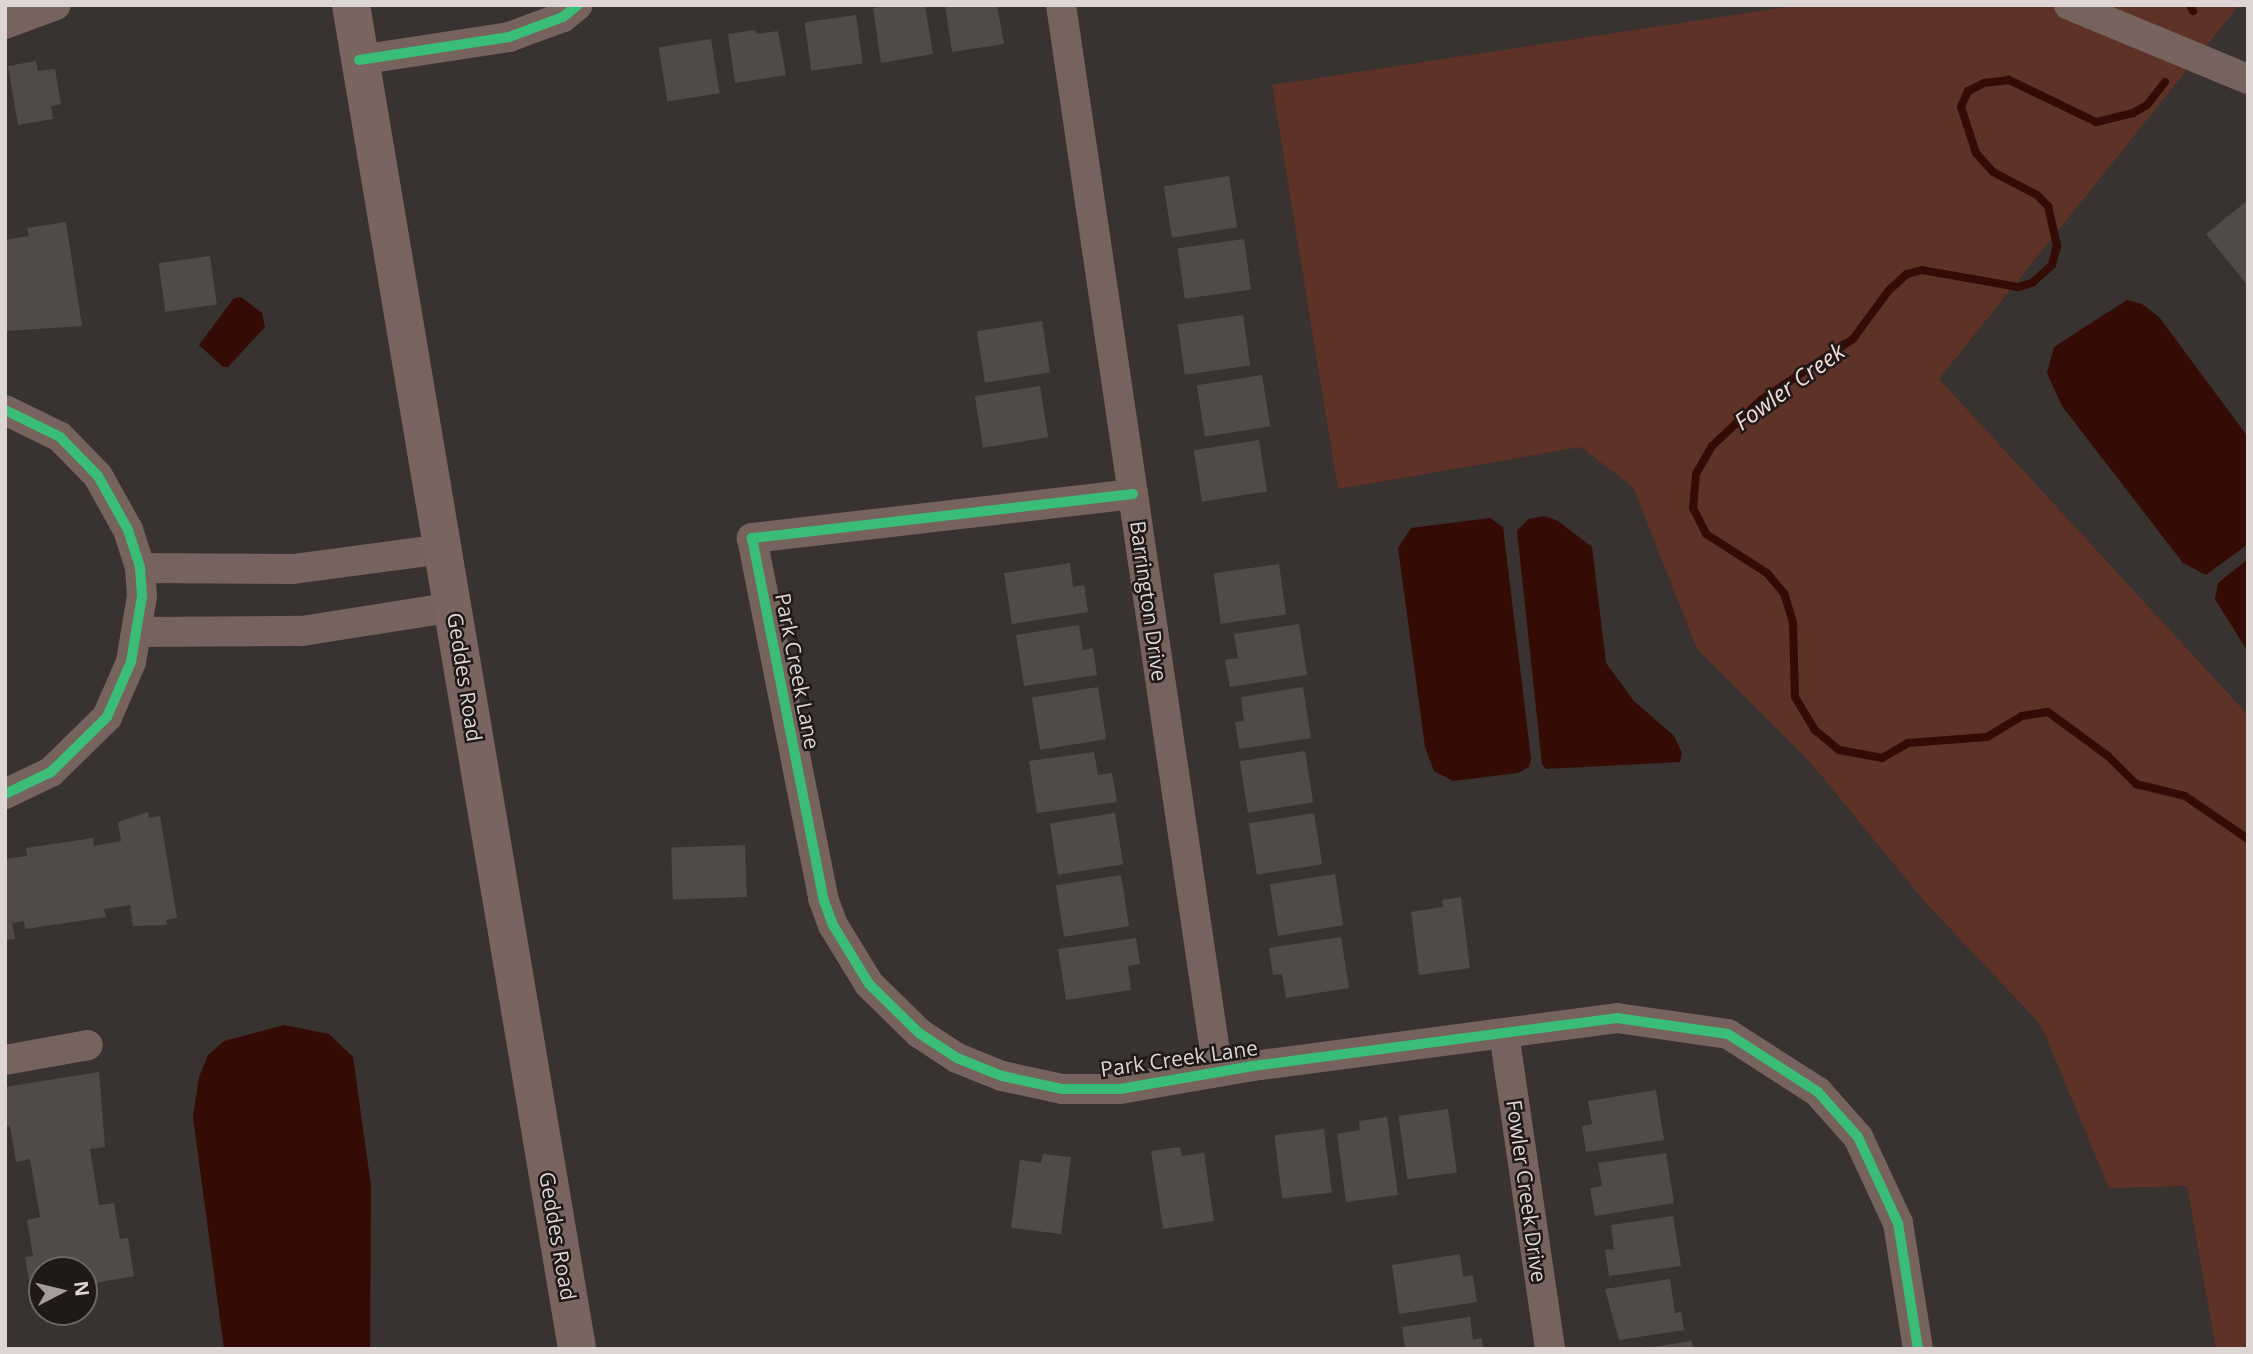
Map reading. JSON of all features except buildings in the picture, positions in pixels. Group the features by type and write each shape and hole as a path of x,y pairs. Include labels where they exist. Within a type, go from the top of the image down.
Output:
{"main road":[{"name":"Geddes Road","path":"351,5 577,1349"}],"street":[{"path":"5,24 56,5"},
{"path":"359,60 509,37 563,17 578,5"},
{"name":"Barrington Drive","path":"1061,5 1218,1072"},
{"path":"2069,5 2248,79"},
{"path":"5,410 61,437 98,476 128,530 141,582 140,632 107,717 51,772 5,794"},
{"name":"Park Creek Lane","path":"1133,494 752,538 823,898 833,925 869,984 940,1049 1031,1084 1086,1091 1120,1089 1218,1072 1617,1018 1659,1021 1728,1034 1791,1070 1840,1113 1875,1167 1898,1223 1918,1349"},
{"path":"141,582 293,569 443,549"},
{"path":"140,632 302,631 453,607"},
{"name":"Fowler Creek Drive","path":"1504,1033 1550,1349"},
{"path":"5,1060 88,1045"}],"shaded area":[{"path":"1800,5 2239,5 1939,379 2248,715 2248,1349 2216,1349 2187,1186 2109,1188 2041,1025 1925,902 1811,763 1697,649 1633,487 1581,447 1338,489 1272,85"},
{"path":"241,297 262,313 265,327 228,367 223,367 199,345 234,298"},
{"path":"2127,300 2142,304 2159,317 2248,437 2248,544 2206,575 2183,563 2062,406 2047,373 2054,347"},
{"path":"1544,516 1558,521 1592,547 1606,663 1634,701 1674,736 1682,753 1680,762 1546,769 1542,764 1517,531 1528,519"},
{"path":"1490,518 1503,527 1531,759 1529,767 1518,773 1453,781 1434,771 1425,747 1398,548 1411,528"},
{"path":"2248,559 2248,652 2215,599 2218,583"},
{"path":"284,1025 329,1034 353,1057 371,1186 370,1349 224,1349 193,1117 199,1077 208,1055 224,1041"}],"waterway":[{"name":"Fowler Creek","path":"2190,5 2193,11"},
{"name":"Fowler Creek","path":"2165,82 2147,105 2133,113 2096,122 2009,80 1984,83 1968,91 1961,107 1976,153 1993,172 2037,195 2048,206 2057,246 2052,265 2032,283 2018,287 1922,270 1907,274 1889,290 1853,339 1761,400 1712,446 1696,474 1693,508 1706,534 1767,573 1784,593 1793,623 1795,697 1815,730 1839,750 1882,758 1908,743 1987,737 2022,716 2048,712 2108,756 2136,784 2185,796 2248,839"}],"cycle path":[{"path":"359,60 509,37 563,17 578,5"},
{"path":"5,410 60,437 98,476 128,530 140,568 142,596 131,662 107,717 51,772 5,794"},
{"path":"1133,494 752,538 823,898 833,925 869,984 919,1033 957,1058 1002,1076 1062,1089 1120,1089 1253,1066 1617,1018 1728,1034 1818,1092 1858,1137 1898,1223 1918,1349"}]}
